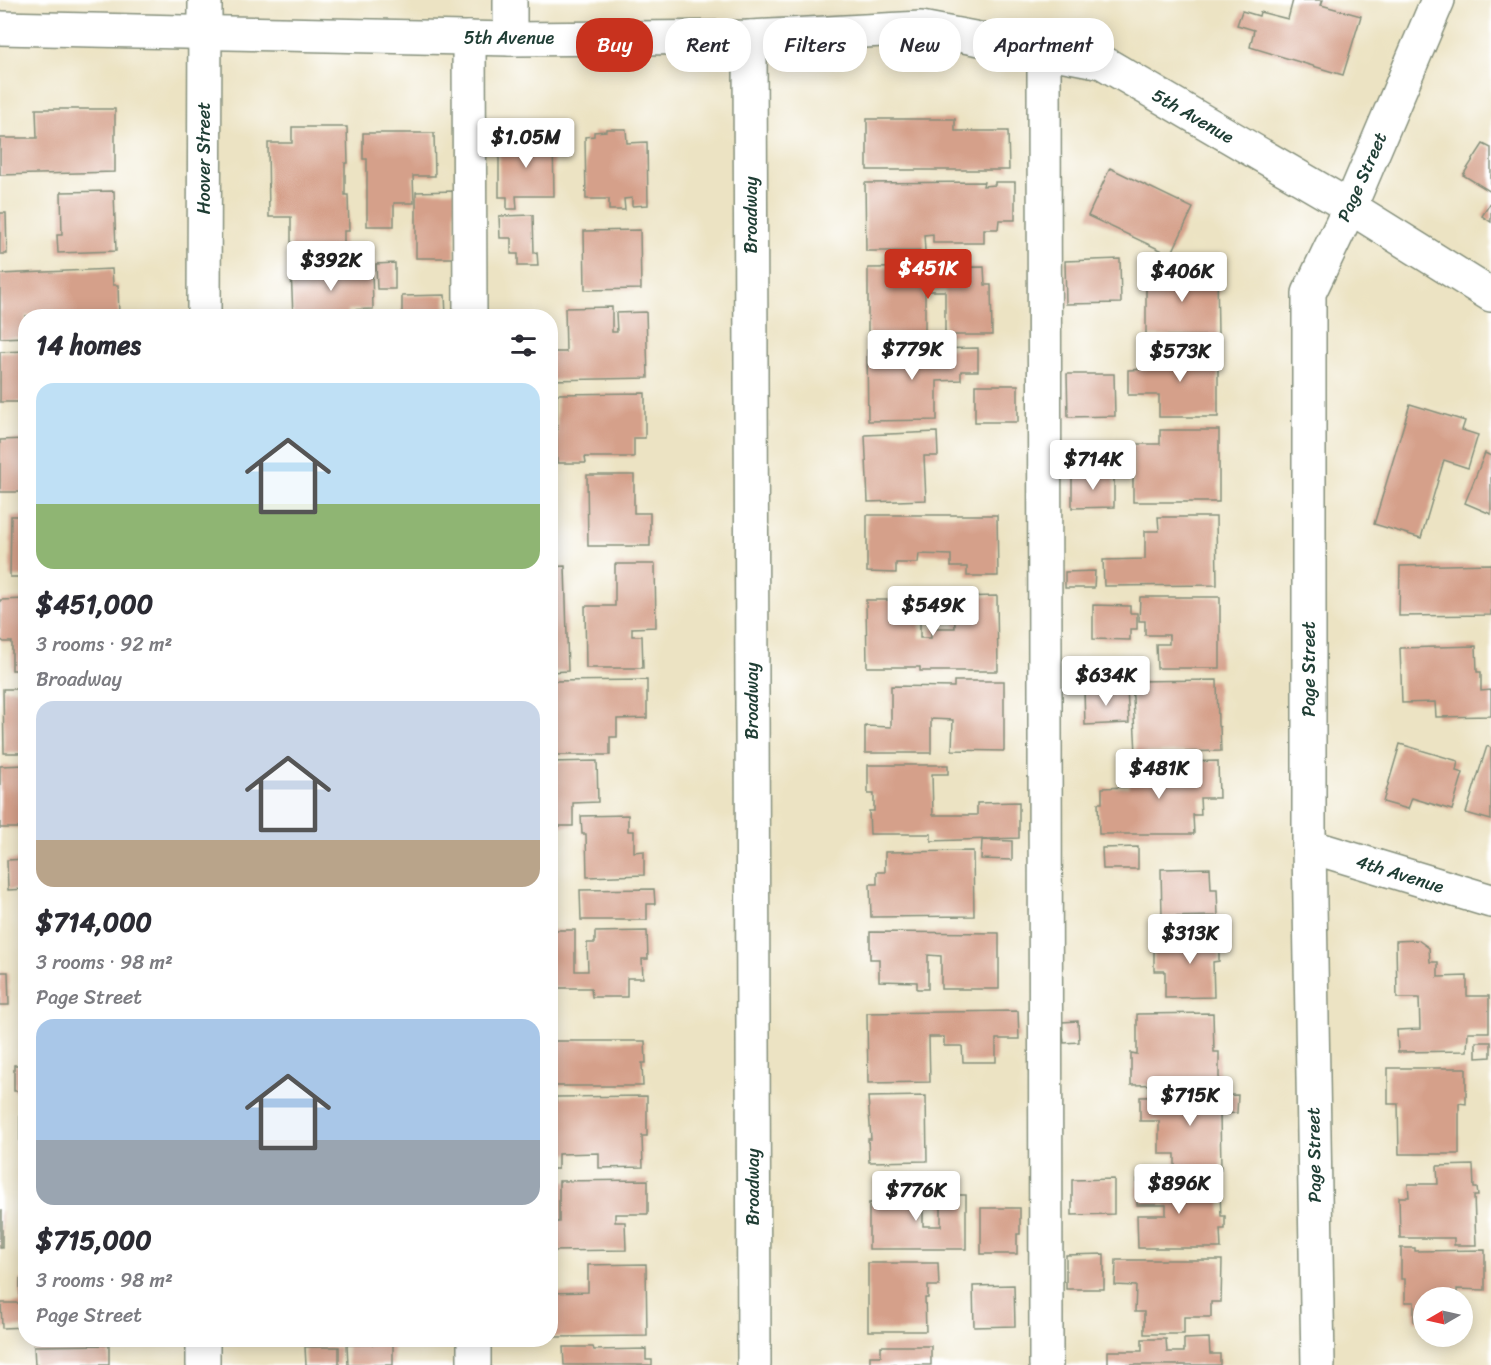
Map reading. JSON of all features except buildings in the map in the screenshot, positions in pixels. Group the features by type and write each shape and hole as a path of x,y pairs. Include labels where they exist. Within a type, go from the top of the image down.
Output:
{"street":[{"name":"Hoover Street","path":"204,309 205,0"},
{"path":"510,0 510,39"},
{"name":"Page Street","path":"1318,1365 1309,846 1309,293 1350,207 1438,0"},
{"name":"5th Avenue","path":"0,28 510,39 665,38"},
{"name":"5th Avenue","path":"751,37 921,28 973,38"},
{"path":"469,38 470,309"},
{"name":"5th Avenue","path":"1114,69 1350,207 1491,295"},
{"name":"Broadway","path":"750,72 754,1365"},
{"path":"1044,72 1046,1365"},
{"name":"4th Avenue","path":"1309,846 1491,901"},
{"path":"203,1347 203,1365"},
{"path":"474,1347 474,1365"}]}
